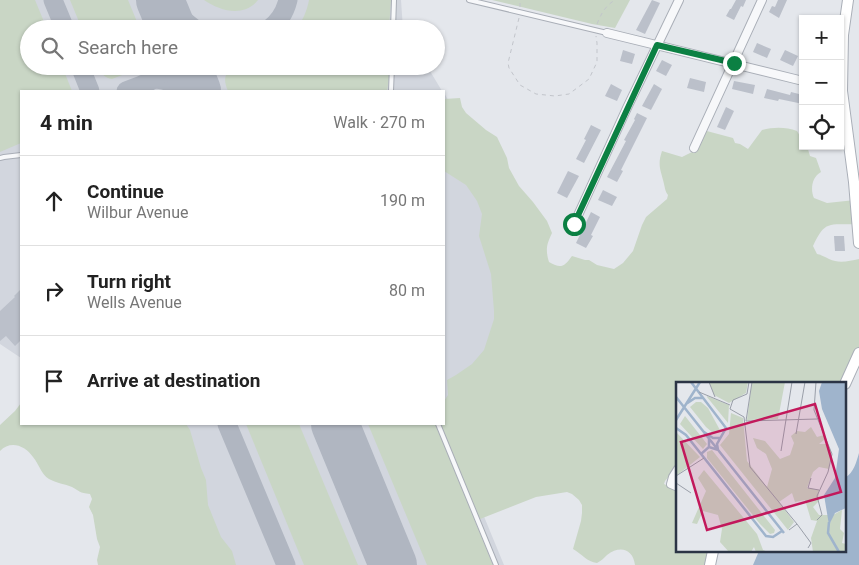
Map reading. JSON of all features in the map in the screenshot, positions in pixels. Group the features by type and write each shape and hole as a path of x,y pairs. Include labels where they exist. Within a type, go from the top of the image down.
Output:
{"street":[{"path":"574,224 679,0"},
{"path":"694,148 762,0"},
{"path":"842,60 843,35 848,0"},
{"path":"607,33 799,80"},
{"path":"843,105 854,182 859,243"},
{"path":"846,382 859,353"},
{"path":"674,486 673,477 676,472"},
{"path":"710,565 712,552"}],"lane":[{"path":"393,20 394,0"},
{"path":"469,0 607,33"},
{"path":"391,90 392,75"},
{"path":"0,158 20,155"},
{"path":"438,425 496,565"}],"path":[{"path":"520,0 520,13 508,63 509,68 520,85 536,94 555,96 569,94 589,79 597,62 596,30 601,14 615,0"}],"shaded area":[{"path":"0,0 401,0 402,20 20,20 20,75 432,75 441,90 20,90 20,357 0,344"},
{"path":"445,95 454,110 524,265 452,439 504,565 141,565 78,425 445,425"}],"green space":[{"path":"0,0 35,0 43,20 20,20 20,75 66,75 72,90 20,90 20,143 0,152"},
{"path":"70,0 128,0 136,20 78,20"},
{"path":"204,0 258,0 246,9 232,11 224,10"},
{"path":"309,0 391,0 390,20 302,20"},
{"path":"492,0 630,0 615,28"},
{"path":"103,75 122,75 112,79"},
{"path":"226,75 389,75 389,79 387,90 228,90 225,77"},
{"path":"460,98 466,113 497,137 507,158 509,168 519,186 547,221 552,233 547,247 547,254 549,262 557,266 567,263 572,256 614,269 623,263 633,251 646,217 667,199 668,195 660,168 662,151 682,157 692,152 703,130 733,138 735,143 748,149 762,130 780,128 797,131 799,134 799,150 808,150 810,156 816,158 821,172 813,184 814,198 827,203 855,200 855,224 833,225 825,228 813,246 817,254 833,261 844,262 859,259 859,354 846,382 676,382 676,468 664,484 676,490 676,552 713,552 710,565 635,565 632,555 625,550 612,552 597,563 590,561 573,549 581,521 582,505 579,500 567,492 536,497 475,521 493,565 427,565 368,425 445,425 445,400 448,395 447,380 472,364 484,350 494,319 491,274 479,236 482,214 477,201 466,185 445,172 445,99"},
{"path":"20,404 20,425 187,425 206,480 208,505 221,537 232,551 236,565 98,565 97,560 100,547 93,515 89,507 92,499 90,494 49,479 30,453 22,447 13,445 0,451 0,425"},
{"path":"246,425 299,425 358,565 304,565"}],"water":[{"path":"859,453 859,565 753,565 759,552 846,552 846,477 856,464"}],"building":[{"path":"652,0 660,3 645,34 636,30"},
{"path":"736,0 746,0 734,20 726,16"},
{"path":"778,0 787,0 779,18 769,12 772,6 775,7"},
{"path":"757,43 771,49 767,58 753,52"},
{"path":"623,50 635,54 632,64 620,61"},
{"path":"785,50 798,56 793,66 780,60"},
{"path":"662,60 672,65 666,76 656,71"},
{"path":"690,78 706,82 704,92 687,88"},
{"path":"734,81 755,85 753,94 732,89"},
{"path":"611,84 622,90 617,101 605,96"},
{"path":"654,84 662,89 651,110 642,106"},
{"path":"767,89 790,95 791,92 799,94 799,103 779,99 778,101 764,98"},
{"path":"726,107 734,111 725,130 717,127"},
{"path":"637,113 647,118 617,182 607,177 626,141 624,140"},
{"path":"591,125 601,130 584,163 576,159"},
{"path":"568,171 579,176 567,198 557,193"},
{"path":"603,190 617,197 612,206 598,200"},
{"path":"591,212 600,217 586,248 576,243"},
{"path":"834,236 844,236 845,251 835,251"},
{"path":"20,290 20,341 15,346 6,336 0,341 0,311"}],"taxiway":[{"path":"53,0 61,20"},
{"path":"166,0 184,20"},
{"path":"278,20 288,0"},
{"path":"84,75 90,90"},
{"path":"128,90 154,79 158,75"},
{"path":"202,90 204,75"},
{"path":"156,79 164,80 184,90"},
{"path":"227,425 286,565"}],"runway":[{"path":"160,0 168,20"},
{"path":"191,75 197,90"},
{"path":"335,425 393,565"}],"route":[{"path":"574,224 657,45 734,63"}]}
